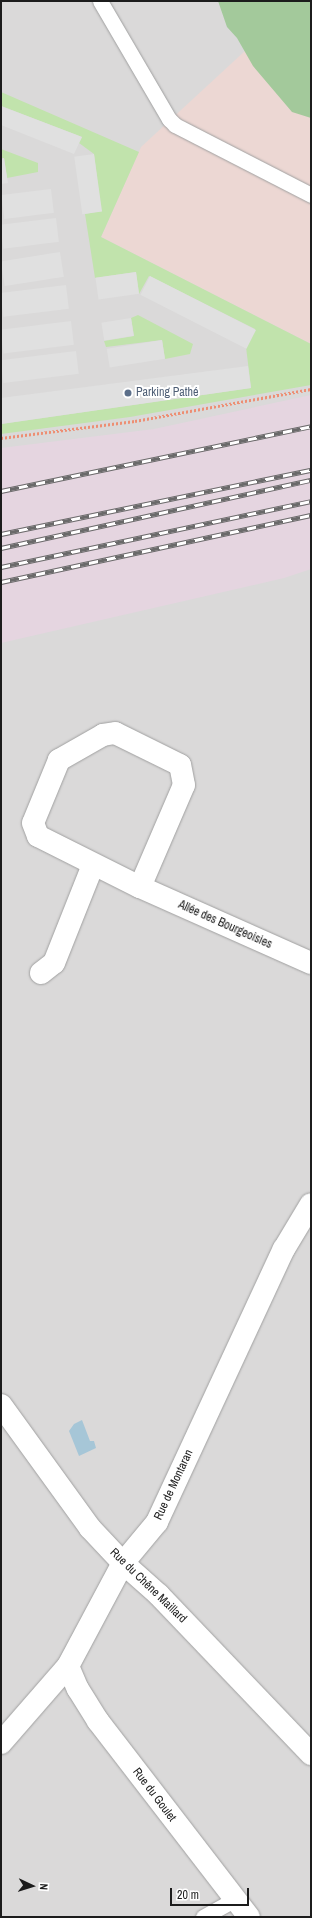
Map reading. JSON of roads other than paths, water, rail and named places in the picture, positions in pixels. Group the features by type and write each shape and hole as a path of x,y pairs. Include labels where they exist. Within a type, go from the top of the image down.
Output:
{"street":[{"name":"Allée des Bourgeoisies","path":"140,887 184,785 180,765 115,733 103,735 59,760 33,823 38,836 93,865 140,887 311,963"},
{"path":"41,973 54,963 93,865"},
{"name":"Rue de Montaran","path":"1,1743 68,1666 123,1563 157,1522 284,1249 311,1204"},
{"name":"Rue du Chêne Maillard","path":"1,1405 90,1528 123,1563 159,1595 311,1754"},
{"name":"Rue du Goulet","path":"68,1666 78,1689 98,1721 250,1917"}],"lane":[{"path":"100,1 169,119 175,125 311,195"},
{"path":"203,1917 236,1899"}],"water":[{"path":"82,1420 90,1441 94,1441 96,1448 79,1456 69,1431 74,1424"}],"railway":[{"path":"1,491 311,426"},
{"path":"1,534 311,470"},
{"path":"1,548 311,480"},
{"path":"1,567 311,501"},
{"path":"1,582 311,515"}],"place":[{"name":"Parking Pathé","path":"128,393"}]}
